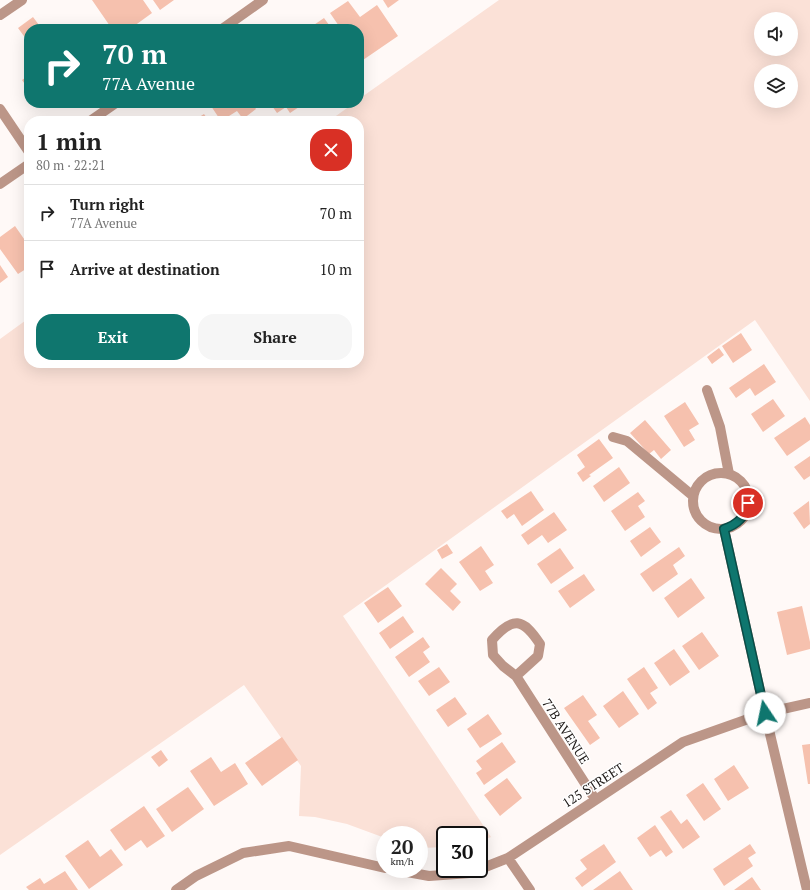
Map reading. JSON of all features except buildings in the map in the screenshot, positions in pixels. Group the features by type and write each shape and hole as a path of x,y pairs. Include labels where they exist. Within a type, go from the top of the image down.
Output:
{"street":[{"path":"0,15 22,0"},
{"path":"229,24 263,0"},
{"path":"97,116 109,108"},
{"path":"0,109 24,145"},
{"path":"0,184 24,167"},
{"path":"707,390 720,428 729,474"},
{"path":"613,437 626,441 693,496"},
{"path":"719,473 729,474 737,478 744,485 748,494 748,503 746,512 741,520 733,526 724,529 716,528 708,526 700,520 693,505 693,496 696,487 702,480 710,475 719,473"},
{"path":"724,529 765,713 807,890"},
{"name":"77B AVENUE","path":"516,676 538,656 540,644 533,633 523,624 514,623 501,630 492,640 493,655 503,666 516,676 595,800"},
{"name":"125 STREET","path":"428,876 470,873 508,858 683,742 765,713 810,703"},
{"path":"176,890 196,876 242,853 289,846 376,866"},
{"path":"508,858 530,890"}],"shaded area":[{"path":"499,0 810,0 810,401 755,320 343,616 484,826 436,826 436,847 428,848 428,826 376,826 376,835 347,824 315,817 299,816 301,766 244,685 0,855 0,339 24,322 24,368 364,368 364,116 336,116 347,108 364,108 364,95"}],"route":[{"path":"748,503 746,512 741,520 733,526 724,529 765,713"}]}
